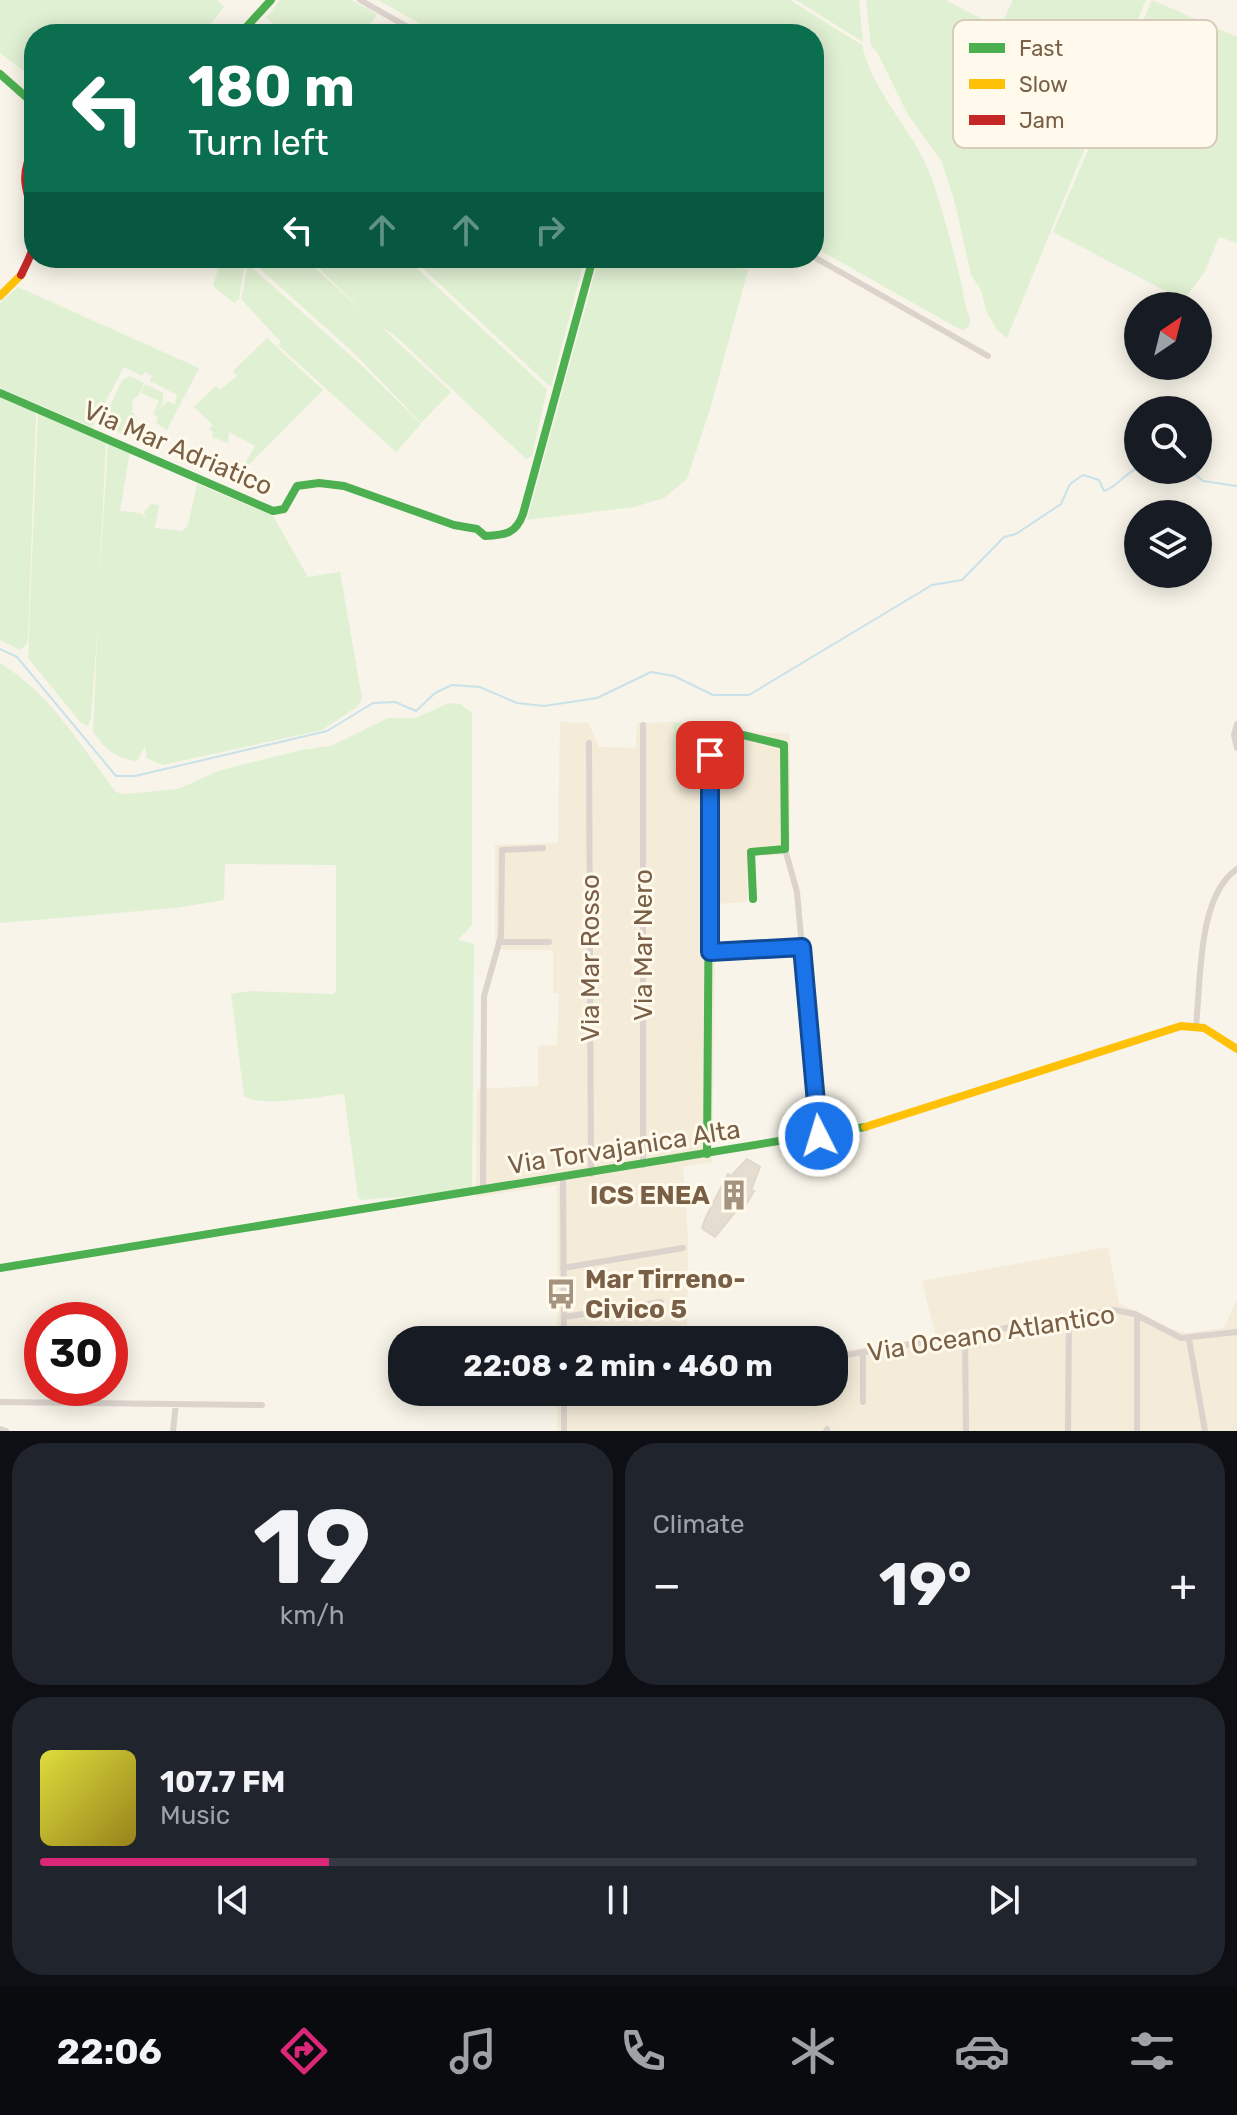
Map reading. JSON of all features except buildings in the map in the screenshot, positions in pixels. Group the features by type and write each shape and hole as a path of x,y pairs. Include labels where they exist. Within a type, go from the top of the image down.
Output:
{"street":[{"path":"249,24 271,0"},
{"path":"360,0 402,24"},
{"path":"0,74 24,95"},
{"path":"17,161 24,155"},
{"path":"824,263 988,356"},
{"path":"21,275 24,268"},
{"path":"0,296 27,268"},
{"name":"Via Mar Adriatico","path":"0,393 273,511 284,509 292,490 299,484 327,483 454,525 477,529 485,536 513,532 519,526 590,268"},
{"path":"1237,724 1234,735 1237,748"},
{"name":"Via Mar Nero","path":"643,725 643,1166"},
{"path":"707,1154 710,727 740,735 776,738 784,744 785,849 797,892 819,1136"},
{"name":"Via Mar Rosso","path":"589,743 591,1174"},
{"path":"483,1190 484,996 499,942 502,850 543,848"},
{"path":"753,899 751,852 785,849"},
{"path":"1237,869 1222,882 1209,910 1196,1026 1216,1034 1237,1049"},
{"path":"499,942 549,942"},
{"path":"710,952 802,947"},
{"name":"Via Torvajanica Alta","path":"0,1268 819,1136 889,1121 1177,1027 1196,1026"},
{"path":"563,1177 564,1326"},
{"path":"563,1268 683,1248"},
{"path":"564,1317 661,1302"},
{"name":"Via Oceano Atlantico","path":"848,1355 1114,1310 1137,1315 1171,1335 1189,1339"},
{"path":"1137,1315 1137,1431"},
{"path":"1068,1431 1069,1318"},
{"path":"1205,1431 1189,1339 1237,1332"},
{"path":"965,1336 966,1431"},
{"path":"863,1352 863,1402"},
{"path":"0,1402 262,1405"},
{"path":"173,1431 176,1404"},
{"path":"564,1406 564,1431"},
{"path":"0,1429 6,1431"}],"shaded area":[{"path":"704,721 741,731 790,734 790,849 782,855 748,856 747,902 716,904 712,1162 683,1167 688,1240 687,1326 557,1326 557,1185 476,1197 477,1089 538,1086 538,1046 557,1045 559,994 553,992 553,950 503,950 495,940 495,845 558,843 560,722 589,723 599,747 636,748 637,723 673,722 672,758 704,760"},
{"path":"1108,1247 1119,1303 1167,1328 1188,1333 1224,1328 1237,1299 1237,1431 557,1431 557,1406 848,1406 848,1350 936,1337 922,1281"}],"green space":[{"path":"0,0 217,0 224,7 211,24 24,24 24,71 0,53"},
{"path":"280,0 351,0 377,14 368,24 274,24 266,18"},
{"path":"378,0 790,0 862,45 875,80 931,176 971,320 969,326 963,330 954,326 824,253 824,24 420,24"},
{"path":"796,0 859,0 863,42"},
{"path":"866,0 945,0 985,20 953,20 953,148 1085,148 1007,338 997,330 986,311 981,290 971,275 955,203 941,160 908,115 877,52 871,46"},
{"path":"1013,0 1146,0 1137,20 1003,20"},
{"path":"1152,0 1198,20 1143,20"},
{"path":"1217,28 1237,37 1237,243 1219,237 1205,271 1190,292 1167,292 1053,232 1089,148 1217,148"},
{"path":"244,268 239,299 234,303 213,286 218,269"},
{"path":"247,268 252,268 360,364 421,424 396,452 279,346 280,341 241,299"},
{"path":"259,268 315,268 366,314 318,268 417,268 547,389 532,456 526,459 398,338 379,325 451,392 421,423 355,354"},
{"path":"423,268 582,268 551,387"},
{"path":"596,268 748,270 710,409 687,479 664,498 634,507 527,520"},
{"path":"18,287 199,368 167,430 156,423 158,417 153,414 159,401 141,393 145,384 163,393 159,410 168,401 175,404 177,395 150,381 152,376 145,372 142,376 124,367 92,427 0,388 0,303"},
{"path":"267,338 323,390 238,476 255,446 229,432 228,443 212,437 213,432 209,429 213,425 194,407 216,386 220,390 237,376 233,371"},
{"path":"130,376 144,383 139,395 133,399 132,412 137,418 127,436 101,425 122,380"},
{"path":"0,396 34,411 36,416 28,637 27,644 20,650 0,640"},
{"path":"38,413 106,442 99,589 108,442 130,451 120,511 140,513 146,517 144,512 151,504 159,505 155,528 182,531 188,525 197,484 273,516 308,577 340,572 362,698 357,707 322,730 163,765 147,758 145,746 137,761 117,756 106,748 93,731 98,621 88,726 81,723 28,658"},
{"path":"0,663 47,702 116,792 124,794 178,789 221,770 301,750 331,746 388,718 416,718 449,703 460,704 472,713 472,925 458,940 474,944 472,1191 361,1200 358,1197 344,1094 277,1101 244,1096 231,994 250,991 333,994 336,991 336,865 225,864 224,900 175,908 0,923"},
{"path":"673,722 704,724 704,760 672,759"}],"waterway":[{"path":"0,649 17,657 116,776 135,776 327,731 373,703 395,702 416,711 435,693 452,685 480,687 517,703 544,706 597,698 651,672 674,676 713,695 749,695 932,585 962,580 1004,537 1016,534 1061,504 1070,484 1083,475 1099,480 1104,491 1124,477"},
{"path":"1212,482 1237,486"}],"traffic: fast":[{"path":"249,24 271,0"},
{"path":"0,74 24,95"},
{"path":"0,393 273,511 284,509 297,486 319,483 344,486 454,525 477,529 485,536 504,534 517,526 523,514 590,268"},
{"path":"707,1154 710,727 784,745 785,849 751,852 753,899"},
{"path":"0,1268 865,1127"}],"traffic: slow":[{"path":"0,296 22,274"},
{"path":"865,1127 1181,1026 1204,1028 1237,1049"}],"traffic: jam":[{"path":"21,275 24,268"}],"place":[{"name":"ICS ENEA","path":"734,1195"},
{"name":"Mar Tirreno- Civico 5","path":"561,1294"}],"route":[{"path":"710,755 710,952 802,947 819,1136"}]}
